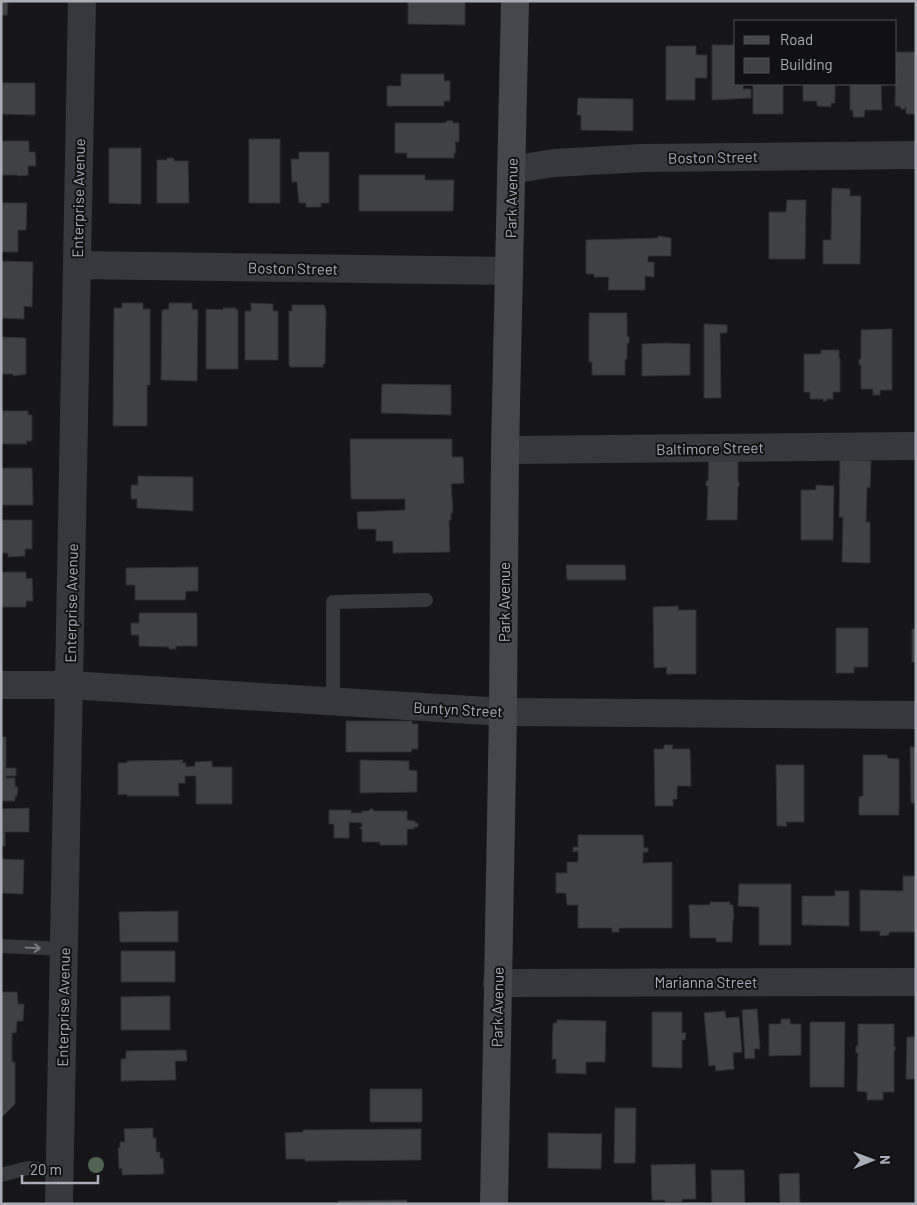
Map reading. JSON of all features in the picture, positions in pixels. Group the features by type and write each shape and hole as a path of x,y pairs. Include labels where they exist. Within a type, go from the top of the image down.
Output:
{"main road":[{"name":"Park Avenue","path":"494,1204 503,712 505,450 516,1"}],"street":[{"name":"Enterprise Avenue","path":"59,1204 82,1"},
{"name":"Boston Street","path":"511,170 554,163 642,158 916,155"},
{"name":"Boston Street","path":"77,265 509,272"},
{"name":"Baltimore Street","path":"505,450 916,446"},
{"name":"Buntyn Street","path":"1,684 69,685 503,712 916,715"},
{"name":"Marianna Street","path":"497,983 916,982"}],"lane":[{"path":"333,701 333,602 426,600"},
{"path":"1,946 64,950"},
{"path":"1,1175 28,1168 60,1171"}],"building":[{"path":"1,1 8,1 7,15 1,15"},
{"path":"408,1 465,1 465,25 408,24"},
{"path":"712,45 734,45 734,85 743,85 743,89 751,89 751,98 712,100"},
{"path":"666,46 696,46 696,55 707,55 707,78 695,78 695,100 666,100"},
{"path":"897,52 916,52 916,114 906,114 906,107 901,109 900,106 895,106"},
{"path":"401,74 444,74 444,81 450,81 450,101 444,101 444,106 387,106 387,86 401,86"},
{"path":"1,83 35,83 35,115 1,114"},
{"path":"753,85 783,85 783,114 753,114"},
{"path":"803,85 835,85 835,103 831,103 831,107 817,106 817,101 803,101"},
{"path":"850,85 881,85 882,110 865,110 864,117 853,117 853,110 850,110"},
{"path":"578,98 633,99 633,131 581,130 581,115 577,115"},
{"path":"446,121 459,123 459,142 455,142 456,153 454,153 454,158 407,158 407,153 395,153 395,123 446,123"},
{"path":"249,139 280,139 280,203 249,203"},
{"path":"1,141 29,141 29,152 35,152 36,166 28,166 28,175 1,175"},
{"path":"109,148 141,148 141,204 109,203"},
{"path":"299,152 329,152 329,203 321,203 321,207 306,207 306,203 299,203 297,182 292,182 291,159 299,159"},
{"path":"167,158 174,158 174,161 188,161 189,203 157,203 157,160 167,160"},
{"path":"359,175 425,175 425,180 454,180 453,211 359,211"},
{"path":"832,188 850,189 850,196 861,196 860,264 823,264 823,240 831,240"},
{"path":"787,200 806,200 805,259 769,259 769,212 786,212"},
{"path":"1,203 27,203 26,230 18,230 18,252 1,252"},
{"path":"658,236 671,238 671,256 648,256 648,262 654,262 654,277 645,276 645,290 608,290 609,277 594,277 594,274 586,274 586,240 658,238"},
{"path":"1,261 33,262 32,307 24,306 24,319 1,318"},
{"path":"122,303 143,303 143,309 150,309 150,385 147,385 147,426 113,426 114,308 122,308"},
{"path":"169,303 192,303 192,309 198,310 197,381 161,380 162,310 169,309"},
{"path":"251,303 273,304 273,311 278,311 278,360 245,360 245,311 251,311"},
{"path":"292,305 324,305 326,311 325,364 323,364 323,367 290,367 289,311 292,311"},
{"path":"223,308 236,308 238,310 238,369 206,369 206,309 223,310"},
{"path":"589,313 627,313 627,336 629,337 629,343 627,343 627,359 625,359 625,375 592,375 592,362 589,362"},
{"path":"704,324 727,325 727,333 720,333 721,398 704,398"},
{"path":"892,329 892,390 880,390 880,395 873,395 873,389 861,389 861,365 859,365 859,359 861,359 861,330"},
{"path":"1,337 26,338 26,374 13,376 13,374 1,374"},
{"path":"642,344 690,344 690,375 642,376"},
{"path":"821,350 839,350 840,358 840,392 833,392 833,399 827,399 827,401 823,401 823,399 810,399 810,392 804,392 804,354 821,354"},
{"path":"382,384 451,385 451,415 381,413"},
{"path":"1,411 28,411 28,415 32,415 32,441 26,441 27,444 1,444"},
{"path":"350,439 452,439 452,457 463,457 464,483 451,484 453,513 451,513 451,520 449,520 450,552 393,553 393,541 376,541 376,529 358,529 357,512 405,510 405,499 351,499"},
{"path":"709,459 738,460 738,483 740,483 738,487 737,520 707,520 708,486 706,486 706,481 708,481"},
{"path":"840,460 871,461 870,488 867,487 866,522 870,522 870,563 842,562 843,517 839,517"},
{"path":"1,468 32,468 33,505 1,505"},
{"path":"138,476 193,477 193,511 137,508 137,499 131,499 131,485 138,485"},
{"path":"816,485 834,486 833,540 801,540 801,490 816,490"},
{"path":"1,520 32,520 32,549 25,549 25,556 8,557 8,553 1,553"},
{"path":"566,565 625,565 626,580 567,580"},
{"path":"198,567 198,591 186,591 185,600 135,600 135,585 126,585 126,568"},
{"path":"1,572 26,572 26,579 32,578 33,601 26,601 26,607 1,607"},
{"path":"678,606 678,610 696,610 696,674 666,674 667,667 654,668 653,607"},
{"path":"139,613 197,613 197,646 176,646 176,649 169,649 169,647 139,646 139,635 131,635 131,623 139,623"},
{"path":"836,628 868,628 868,667 854,667 854,673 836,673"},
{"path":"912,629 916,629 916,662 912,662"},
{"path":"346,721 412,721 412,724 418,724 418,749 412,749 411,752 346,752"},
{"path":"1,737 6,737 6,768 16,768 16,776 6,776 6,778 15,778 15,787 18,787 15,801 1,801"},
{"path":"664,745 673,745 672,749 690,749 691,786 677,786 677,799 673,799 673,806 655,806 654,749 664,749"},
{"path":"910,747 916,747 916,803 911,803"},
{"path":"863,755 887,755 887,758 899,759 899,815 859,815 859,797 863,796"},
{"path":"183,760 182,763 186,763 186,767 195,766 195,762 212,761 212,767 232,767 232,804 196,804 196,776 185,776 185,783 178,783 179,796 118,795 118,763 127,763 127,761"},
{"path":"360,760 409,761 409,770 417,771 417,792 360,793"},
{"path":"776,765 804,765 804,822 786,822 787,826 777,826"},
{"path":"29,808 29,832 5,832 5,846 1,846 1,809"},
{"path":"373,809 373,811 407,811 407,820 415,821 415,823 418,823 418,827 407,829 407,845 380,845 380,842 362,842 362,829 360,827 362,827 362,823 349,822 349,838 334,838 334,824 329,824 329,810 351,810 351,813 362,813 362,811 369,811"},
{"path":"578,835 643,835 644,848 648,848 648,852 643,852 643,863 672,862 672,928 619,928 619,932 612,932 612,928 578,928 578,905 567,905 566,893 556,893 556,873 567,873 567,862 578,862 578,851 573,852 573,847 578,847"},
{"path":"1,859 24,860 23,894 1,893"},
{"path":"903,876 916,876 916,932 889,932 889,935 880,936 880,931 860,931 860,890 903,891"},
{"path":"739,884 791,884 791,945 759,945 759,907 738,906"},
{"path":"835,891 849,891 849,926 802,925 802,896 835,896"},
{"path":"710,902 730,902 730,905 733,905 732,942 716,942 716,938 690,938 689,905 710,905"},
{"path":"178,911 178,942 120,942 119,912"},
{"path":"121,951 175,951 175,982 121,982"},
{"path":"1,992 17,992 18,1004 24,1004 23,1021 17,1021 16,1033 12,1033 12,1062 15,1062 15,1104 1,1118"},
{"path":"170,996 170,1030 121,1030 121,997"},
{"path":"757,1009 760,1049 754,1049 755,1058 745,1059 742,1010"},
{"path":"725,1011 726,1018 739,1017 742,1052 733,1053 734,1069 716,1071 715,1065 709,1066 704,1013"},
{"path":"652,1012 682,1012 682,1033 686,1033 685,1040 682,1040 682,1068 652,1067"},
{"path":"781,1019 790,1019 790,1024 801,1024 801,1055 769,1056 769,1024 781,1024"},
{"path":"557,1020 606,1021 605,1062 586,1062 586,1074 556,1073 556,1059 552,1059 553,1023 557,1023"},
{"path":"810,1022 845,1022 844,1087 810,1087"},
{"path":"858,1024 894,1024 894,1047 896,1047 894,1052 894,1092 883,1092 883,1100 867,1100 867,1092 857,1091 858,1053 856,1053 856,1046 858,1046"},
{"path":"907,1037 916,1037 916,1079 906,1079"},
{"path":"186,1050 187,1061 175,1061 176,1080 121,1081 121,1059 126,1059 126,1051"},
{"path":"370,1089 422,1089 422,1122 370,1122"},
{"path":"615,1108 636,1108 635,1163 614,1163"},
{"path":"153,1128 153,1138 156,1138 156,1152 160,1152 160,1159 163,1158 164,1174 122,1175 122,1168 119,1169 118,1148 120,1148 120,1142 125,1142 124,1129"},
{"path":"421,1129 421,1160 305,1161 305,1159 286,1159 285,1133 303,1132 303,1130"},
{"path":"548,1133 602,1134 601,1169 548,1168"},
{"path":"695,1164 696,1199 682,1199 682,1202 652,1200 651,1165"},
{"path":"711,1170 744,1170 745,1204 712,1204"},
{"path":"799,1173 800,1204 780,1204 779,1174"},
{"path":"407,1200 407,1204 338,1204 338,1201"}]}
